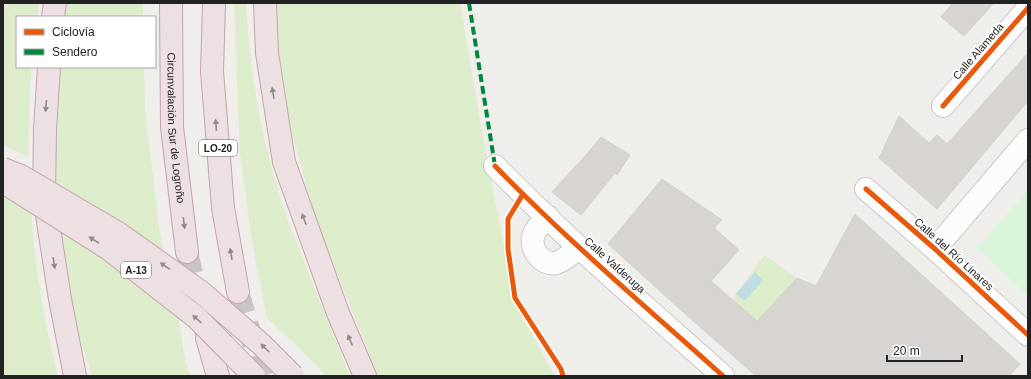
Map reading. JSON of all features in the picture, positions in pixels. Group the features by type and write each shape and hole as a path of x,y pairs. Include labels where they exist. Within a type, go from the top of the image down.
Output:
{"highway":[{"path":"53,16 55,3"},
{"name":"Circunvalación Sur de Logroño","path":"171,3 172,127 187,252"},
{"name":"LO-20","path":"214,3 212,71 223,208 238,292"},
{"path":"265,3 267,53 284,162 338,313 365,376"},
{"path":"49,68 45,130 44,196 60,299 75,376"},
{"path":"3,169 21,176 118,233 201,292 261,344 293,376"},
{"name":"A-13","path":"3,182 109,249 197,318 254,376"},
{"path":"207,338 218,376"}],"street":[{"name":"Calle Alameda","path":"943,106 1028,8"},
{"path":"935,249 1028,140"},
{"name":"Calle Valderuga","path":"496,166 579,247 723,376"},
{"name":"Calle del Río Linares","path":"866,189 935,249 1028,335"},
{"path":"548,217 540,224 533,238 535,252 542,260 555,263 568,257 579,247"}],"green space":[{"path":"3,3 39,3 37,16 16,16 16,68 31,68 28,157 3,145"},
{"path":"66,3 143,3 143,16 64,16"},
{"path":"234,3 246,3 250,52 257,101 267,149 280,197 350,376 326,376 267,318 251,236 240,153"},
{"path":"272,3 460,3 481,127 505,252 512,299 555,376 378,376 317,223 285,109"},
{"path":"59,68 144,68 145,110 160,234 178,317 185,360 190,376 92,376 68,300 55,172"},
{"path":"1028,190 1028,296 977,248"},
{"path":"3,195 31,210 41,294 48,335 58,376 3,376"},
{"path":"765,255 797,278 757,321 732,299"}],"water":[{"path":"755,272 763,280 745,301 736,294"}],"building":[{"path":"953,3 994,3 964,36 941,17"},
{"path":"1028,53 1028,101 937,209 879,158 899,116 929,143 937,135 947,144"},
{"path":"601,137 630,155 617,175 615,173 581,215 552,192"},
{"path":"662,179 722,220 714,228 739,250 711,281 757,321 797,278 816,286 855,214 1020,364 1009,376 756,376 608,244"}],"tunnel":[{"path":"187,252 206,335"},
{"path":"238,292 263,376"}],"marked path":[{"path":"469,3 495,166"}],"cycle path":[{"path":"943,106 1028,8"},
{"path":"495,166 578,247 723,376"},
{"path":"866,189 935,249 1028,335"},
{"path":"523,194 508,219 508,249 515,298 561,369 563,376"}]}
